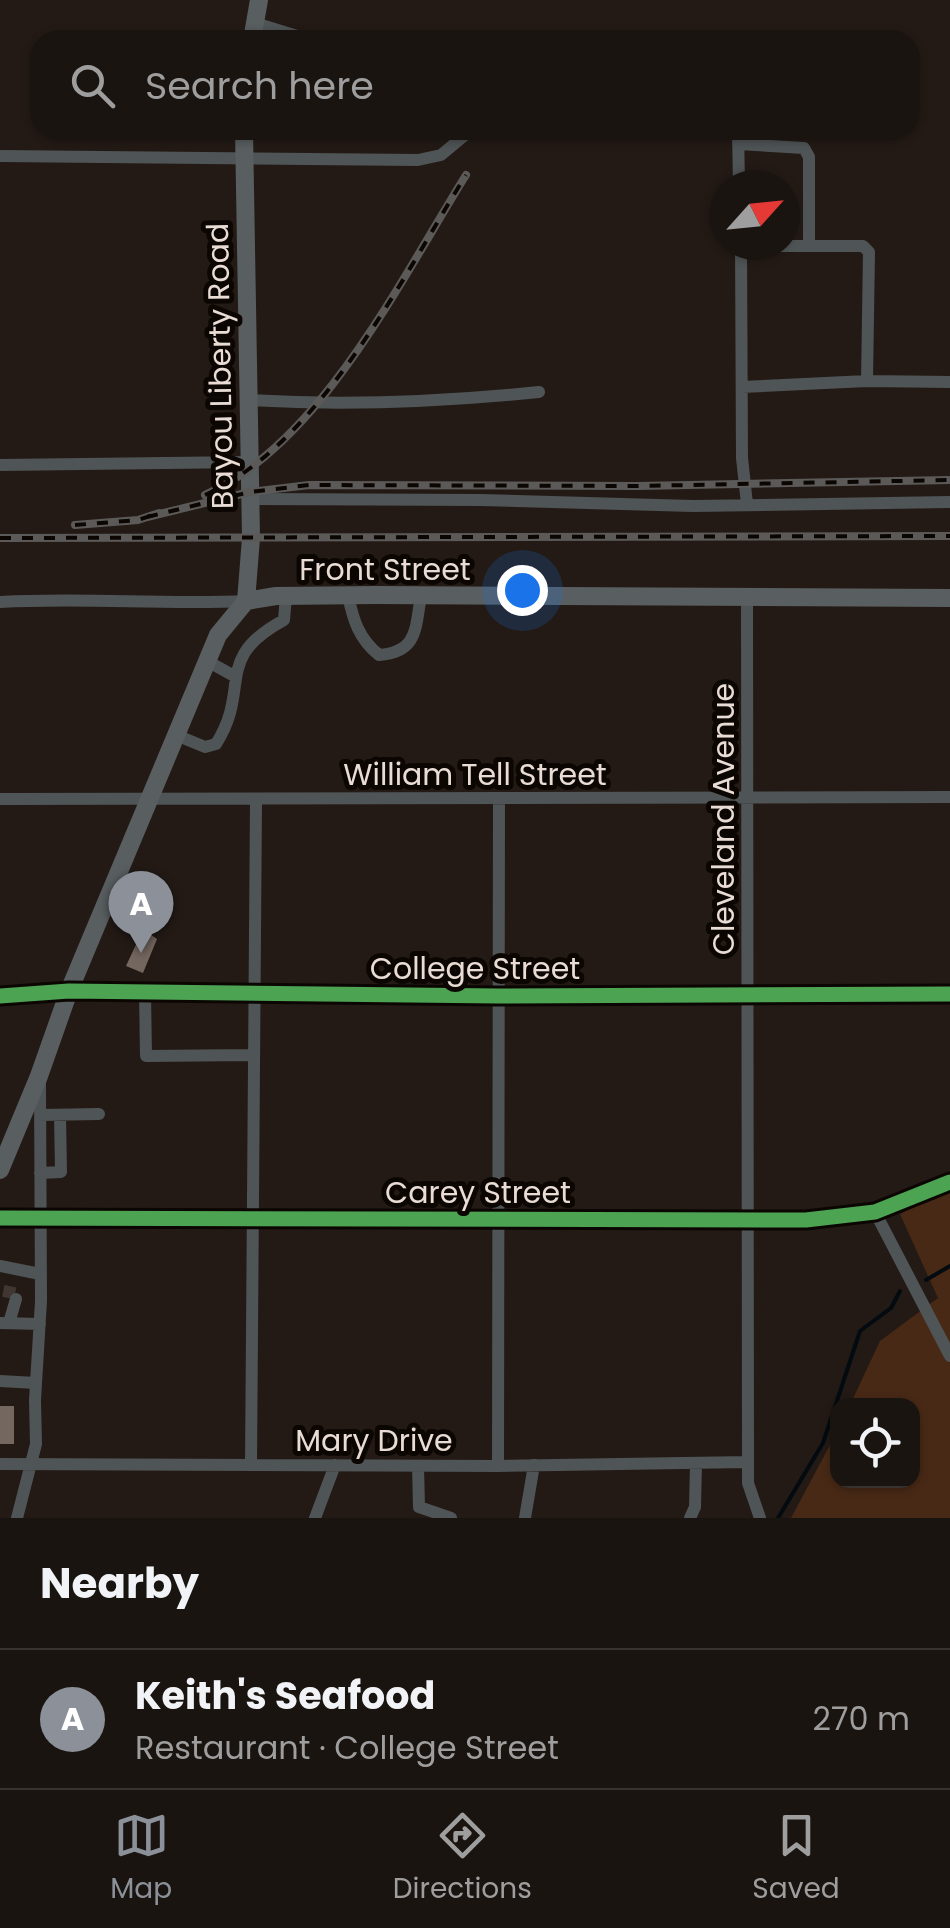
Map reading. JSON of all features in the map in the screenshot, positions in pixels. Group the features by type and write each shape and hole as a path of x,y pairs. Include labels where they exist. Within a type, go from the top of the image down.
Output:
{"main road":[{"path":"254,30 260,0"},
{"name":"Bayou Liberty Road","path":"244,140 251,538 246,601"},
{"name":"Front Street","path":"246,601 286,596 950,598"},
{"path":"0,1170 40,1076 69,991 206,662 218,635 246,601"}],"street":[{"path":"0,156 418,160 440,155 459,140"},
{"path":"738,140 739,170"},
{"path":"756,140 804,148 809,157 809,246"},
{"path":"800,246 863,246 869,252 868,381"},
{"path":"741,260 742,458 747,504"},
{"path":"742,387 950,382"},
{"path":"248,400 318,404 445,402 539,392"},
{"path":"0,465 248,462"},
{"path":"249,499 693,506 950,502"},
{"path":"176,734 204,747 216,744 234,708 243,652 249,643 285,618 286,596"},
{"path":"348,596 354,625 379,655 407,648 415,634 421,596"},
{"name":"Cleveland Avenue","path":"748,598 748,1483 760,1518"},
{"name":"Front Street","path":"0,602 246,601"},
{"path":"206,662 236,678"},
{"name":"William Tell Street","path":"0,799 950,797"},
{"path":"498,1466 500,799"},
{"path":"251,1464 256,800"},
{"name":"College Street","path":"0,996 69,991 498,996 950,994"},
{"path":"145,993 146,1056 252,1055"},
{"path":"17,1518 33,1464 40,1324 40,1076"},
{"path":"40,1115 100,1114"},
{"path":"40,1173 61,1172 60,1115"},
{"name":"Carey Street","path":"0,1218 806,1220 876,1212 950,1182"},
{"path":"876,1212 950,1356"},
{"path":"0,1266 11,1299 40,1324"},
{"path":"11,1299 40,1274"},
{"path":"0,1381 36,1383"},
{"name":"Mary Drive","path":"0,1464 534,1466 748,1462"},
{"path":"690,1518 695,1507 696,1463"},
{"path":"316,1518 336,1465"},
{"path":"418,1466 419,1507 451,1518"},
{"path":"525,1518 534,1466"}],"shaded area":[{"path":"950,1189 950,1518 791,1518 830,1445 830,1488 920,1488 920,1398 853,1398 880,1341 938,1298 900,1214"}],"building":[{"path":"150,934 157,939 143,973 126,966 139,938 145,941"},
{"path":"0,1406 14,1406 14,1444 0,1444"}],"waterway":[{"path":"926,1280 950,1266"},
{"path":"778,1518 823,1443 860,1331 891,1308 900,1291"}],"tunnel":[{"path":"8,1298 11,1283"}],"railway":[{"path":"205,495 247,471 286,438 321,398 385,308 466,175"},
{"path":"147,517 250,492 309,485 638,486 950,480"},
{"path":"75,525 138,520 159,513"},
{"path":"0,538 950,536"}],"cycle path":[{"path":"0,996 69,991 498,996 950,994"},
{"path":"0,1218 806,1220 875,1212 950,1182"}],"place":[{"name":"Keith's Seafood","path":"141,953"}]}
